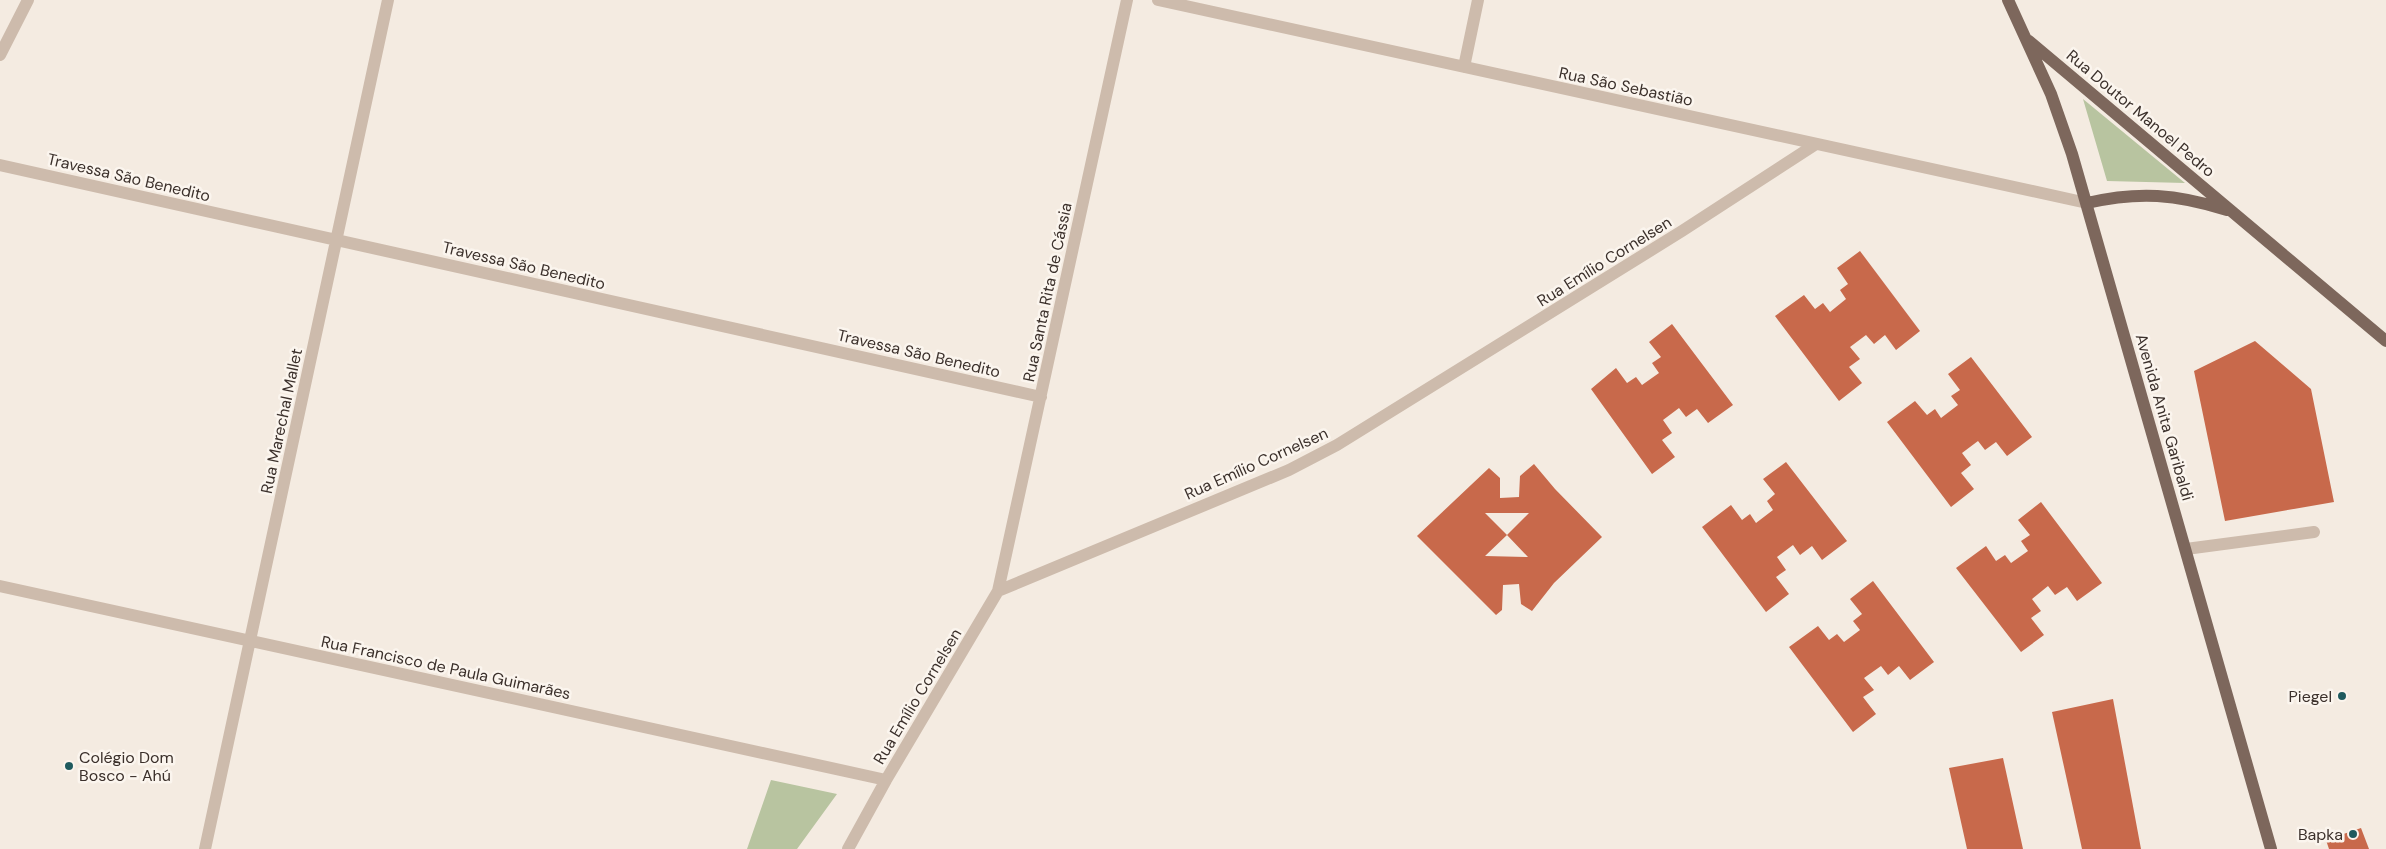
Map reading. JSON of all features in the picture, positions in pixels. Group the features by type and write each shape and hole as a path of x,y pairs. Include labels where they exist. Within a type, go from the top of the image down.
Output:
{"main road":[{"name":"Avenida Anita Garibaldi","path":"2008,0 2050,94 2087,203 2271,849"},
{"name":"Rua Doutor Manoel Pedro","path":"2027,39 2386,341"},
{"name":"Rua Doutor Manoel Pedro","path":"2087,203 2118,196 2146,194 2196,200 2234,212"}],"street":[{"path":"0,55 28,0"},
{"name":"Rua Marechal Mallet","path":"205,849 388,0"},
{"name":"Rua Santa Rita de Cássia","path":"998,591 1127,0"},
{"name":"Rua São Sebastião","path":"1158,0 2087,203"},
{"path":"1464,67 1478,0"},
{"name":"Rua Emílio Cornelsen","path":"848,849 886,780 998,591 1289,470 1336,445 1682,231 1816,144"},
{"name":"Travessa São Benedito","path":"0,165 1041,396"},
{"path":"2186,549 2314,532"},
{"name":"Rua Francisco de Paula Guimarães","path":"0,586 886,780"}],"green space":[{"path":"2083,99 2185,183 2107,181"},
{"path":"771,780 837,794 797,849 747,849"}],"building":[{"path":"1860,251 1920,331 1896,350 1885,335 1874,344 1866,335 1850,347 1860,359 1849,367 1862,383 1839,401 1775,316 1804,295 1815,309 1823,303 1830,312 1846,299 1840,290 1848,284 1837,268"},
{"path":"1672,324 1733,405 1708,423 1697,409 1686,417 1679,408 1663,420 1672,433 1662,440 1675,457 1652,474 1591,389 1616,368 1627,383 1636,377 1642,385 1659,373 1652,363 1661,357 1649,342"},
{"path":"2255,341 2311,389 2334,502 2225,521 2194,371"},
{"path":"1971,357 2032,437 2007,456 1996,442 1985,450 1978,441 1962,453 1971,465 1961,473 1974,489 1951,507 1887,422 1915,401 1927,415 1935,409 1941,418 1958,405 1951,396 1960,390 1948,374"},
{"path":"1786,462 1847,541 1822,560 1812,546 1800,555 1793,545 1777,557 1786,570 1776,577 1789,594 1766,612 1702,527 1731,505 1742,520 1750,514 1756,523 1773,510 1767,501 1775,494 1763,479"},
{"path":"1534,464 1555,489 1602,537 1554,583 1532,611 1521,604 1519,584 1503,585 1502,610 1496,615 1417,536 1489,468 1500,478 1500,498 1519,497 1520,476","holes":["1485,513 1529,513 1507,535","1507,535 1528,557 1485,556"]},
{"path":"2041,502 2102,583 2077,601 2067,587 2055,595 2048,586 2032,599 2041,611 2031,618 2044,635 2021,652 1956,568 1986,546 1996,561 2005,555 2011,563 2028,551 2021,541 2030,535 2018,520"},
{"path":"1873,581 1934,662 1910,680 1899,666 1888,675 1881,666 1864,678 1874,690 1863,697 1876,714 1853,732 1789,647 1818,626 1829,640 1837,634 1844,642 1860,630 1853,621 1862,614 1850,599"},
{"path":"2113,699 2141,849 2082,849 2052,712"},
{"path":"2003,758 2023,849 1967,849 1949,768"},
{"name":"Bapka","path":"2361,828 2369,849 2329,849 2326,840"}],"place":[{"name":"Piegel","path":"2342,696"},
{"name":"Colégio Dom Bosco - Ahú","path":"69,766"},
{"name":"Bapka","path":"2353,834"}]}
